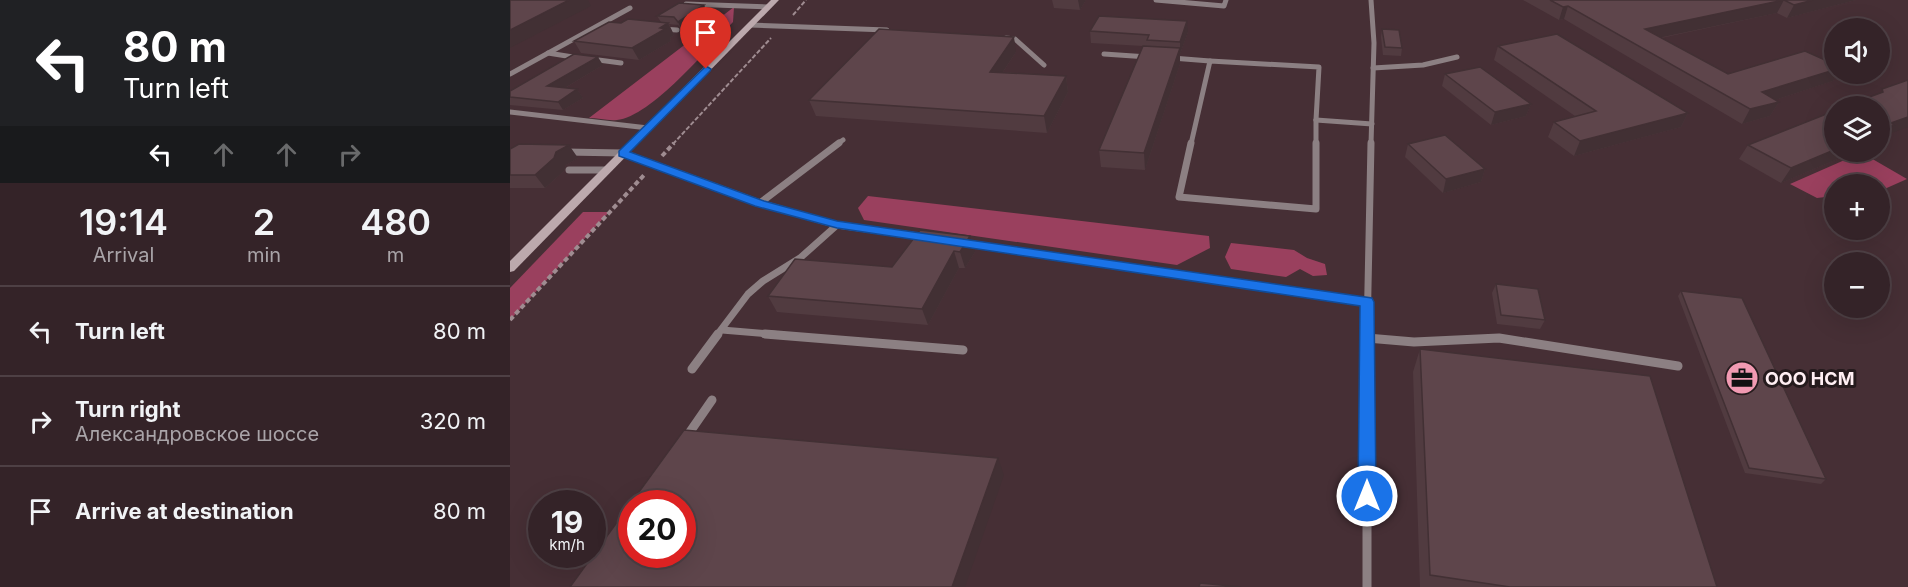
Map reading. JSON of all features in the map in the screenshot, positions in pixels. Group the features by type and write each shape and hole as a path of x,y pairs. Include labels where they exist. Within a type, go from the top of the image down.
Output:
{"main road":[{"path":"510,268 772,3"}],"lane":[{"path":"1156,0 1224,6 1226,0"},
{"path":"1367,587 1367,302 1373,68 1371,0"},
{"path":"678,3 772,3"},
{"path":"510,74 630,8"},
{"path":"603,23 614,24"},
{"path":"750,25 896,30"},
{"path":"656,28 677,30"},
{"path":"1003,38 1015,39 1044,65"},
{"path":"548,53 621,63"},
{"path":"1104,54 1151,57"},
{"path":"1373,68 1414,66 1456,57"},
{"path":"1163,58 1319,67 1316,120 1316,210 1179,196 1210,61"},
{"path":"510,69 517,70"},
{"path":"510,112 648,128"},
{"path":"1316,120 1372,124"},
{"path":"759,203 843,140"},
{"path":"551,152 623,153 759,203 837,225 931,238"},
{"path":"569,170 606,170"},
{"path":"692,369 748,294 763,281 800,258 837,225"},
{"path":"955,242 1367,302"},
{"path":"722,330 963,350"},
{"path":"1367,338 1414,342 1499,338 1678,366"},
{"path":"679,447 712,400"}],"shaded area":[{"path":"734,7 733,22 679,79 646,107 631,116 617,120 589,118"},
{"path":"1840,162 1878,162 1907,179 1890,187 1890,174 1824,174 1824,197 1817,198 1790,184"},
{"path":"868,196 1209,236 1210,248 1177,265 864,220 858,208"},
{"path":"583,212 609,212 510,320 510,288"},
{"path":"1231,243 1294,250 1307,258 1325,264 1327,275 1313,276 1300,269 1286,277 1231,269 1225,257"}],"building":[{"path":"510,0 569,0 510,30"},
{"path":"1550,0 1784,0 1645,29 1728,74 1805,51 1824,60 1824,73 1762,92 1779,102 1750,109 1568,6 1563,7"},
{"path":"1784,0 1813,0 1794,5"},
{"path":"679,3 704,5 678,22 674,17 657,16"},
{"path":"1099,16 1187,21 1180,42 1147,40 1149,35 1090,31"},
{"path":"628,19 668,23 660,28 665,29 632,48 574,41 609,22 621,23"},
{"path":"879,29 1014,37 990,72 1066,76 1044,116 809,100"},
{"path":"1382,29 1399,30 1402,48 1385,47"},
{"path":"1557,34 1688,113 1580,141 1554,122 1596,111 1498,46"},
{"path":"1143,46 1180,48 1144,153 1099,150"},
{"path":"574,54 598,57 547,86 577,89 558,102 510,97 510,91"},
{"path":"1480,67 1531,104 1495,112 1445,74"},
{"path":"1908,80 1908,117 1891,123 1894,125 1890,127 1890,96 1872,96 1883,92 1882,89"},
{"path":"1824,115 1824,154 1791,168 1748,145"},
{"path":"1445,135 1485,169 1446,179 1408,144"},
{"path":"519,144 569,145 556,152 554,158 535,175 510,175 510,149"},
{"path":"920,230 970,236 960,252 954,251 922,309 768,296 795,259 892,267"},
{"path":"1496,284 1538,289 1545,320 1501,315"},
{"path":"1681,291 1742,298 1826,479 1749,468"},
{"path":"1420,349 1650,376 1717,587 1510,587 1430,575"},
{"path":"684,430 998,458 952,587 570,587 584,568 606,568 606,537 618,521 618,568 696,568 696,490 640,490"},
{"path":"1200,583 1241,587 1199,587"}],"place":[{"name":"ООО НСМ","path":"1742,378"}],"route":[{"path":"706,69 623,153 759,203 837,225 1367,302 1367,496"}]}
